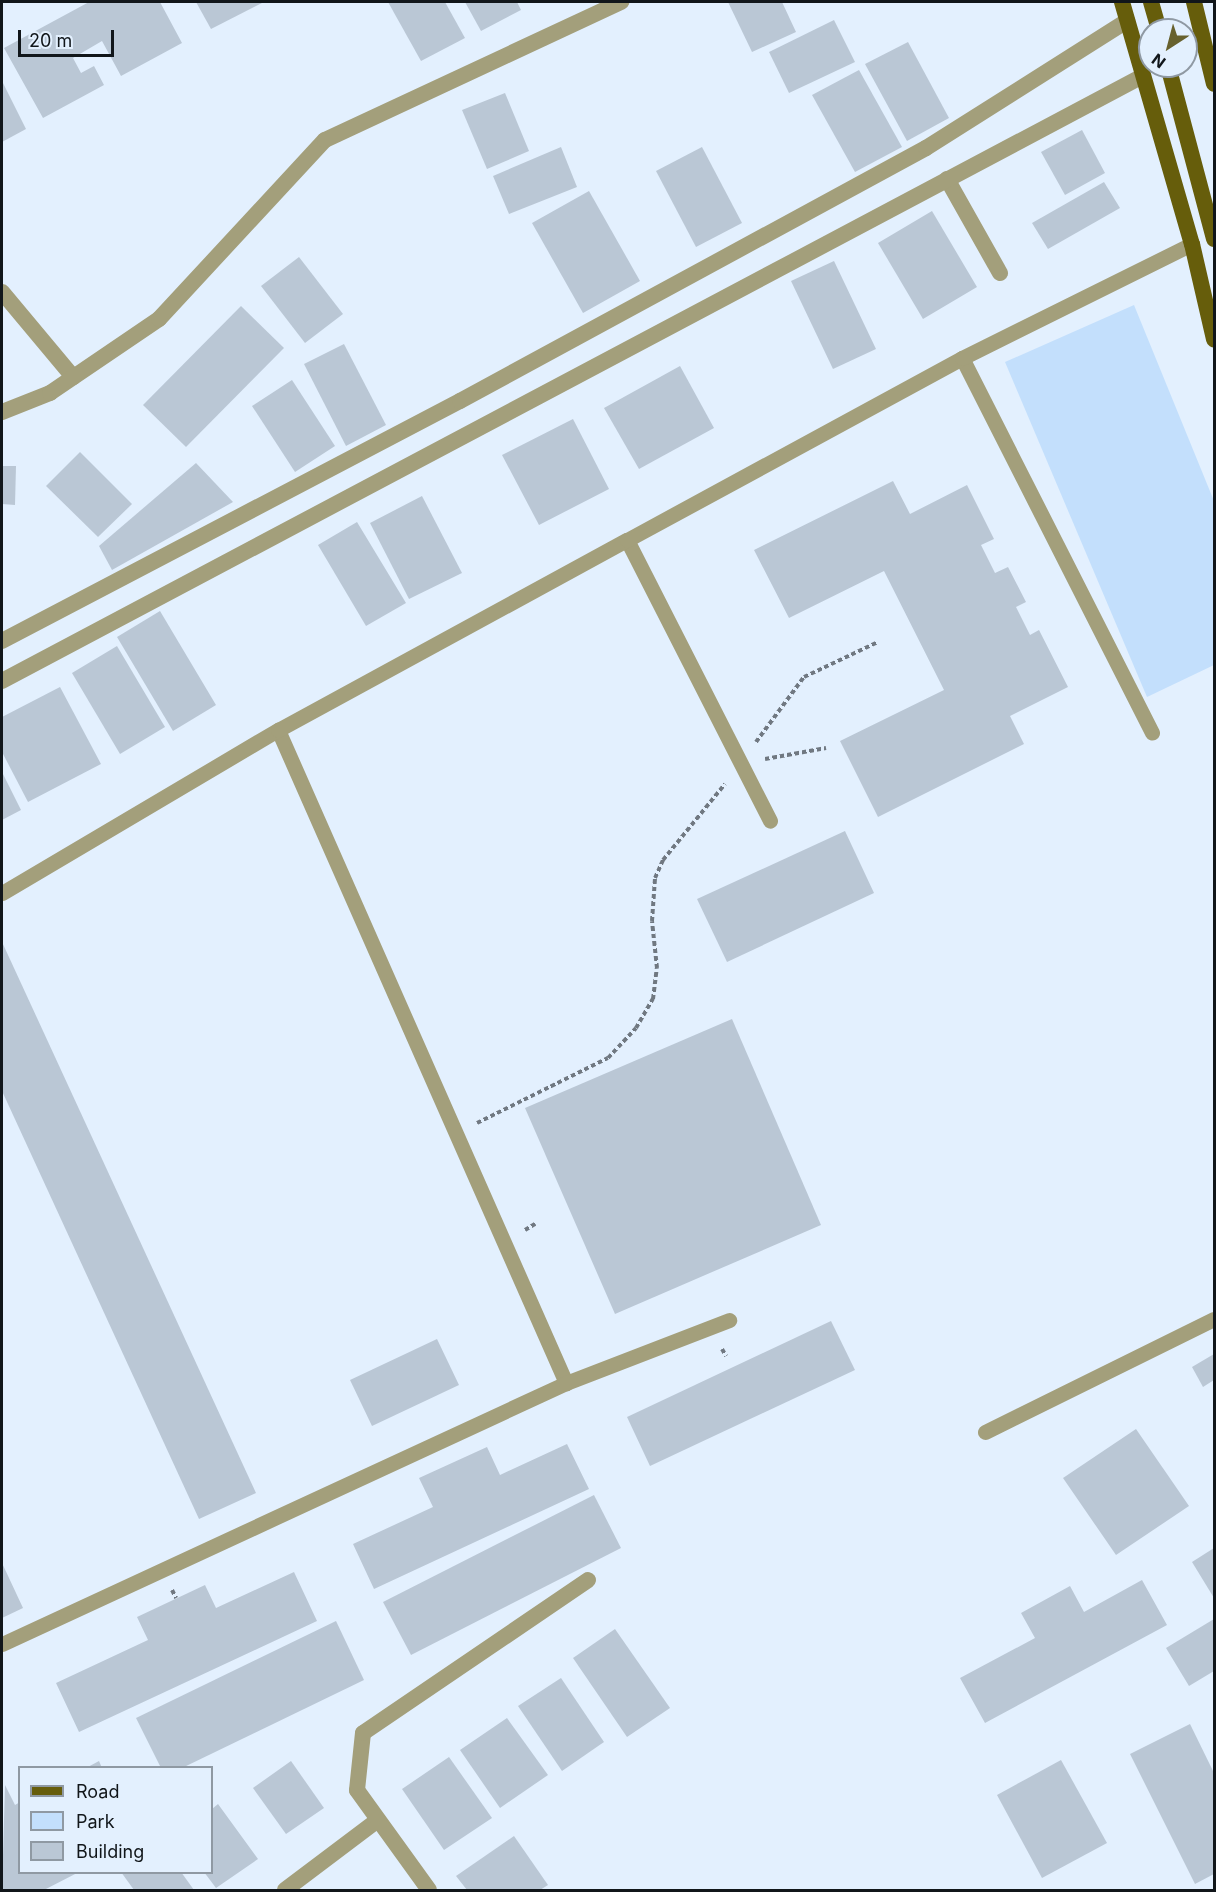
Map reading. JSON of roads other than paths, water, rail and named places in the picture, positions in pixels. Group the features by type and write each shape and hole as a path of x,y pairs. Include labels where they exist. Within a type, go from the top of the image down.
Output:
{"main road":[{"path":"1122,2 1138,64"},
{"path":"1152,2 1156,18"},
{"path":"1194,2 1215,84"},
{"path":"1142,78 1192,244 1215,339"},
{"path":"1171,78 1215,239"}],"street":[{"path":"2,412 50,393 159,318 325,140 621,2"},
{"path":"2,640 460,401 916,154 1127,21"},
{"path":"2,681 1138,78"},
{"path":"947,179 1000,273"},
{"path":"2,292 73,377"},
{"path":"429,1890 357,1790 363,1733 588,1580"},
{"path":"285,1890 378,1820"}],"lane":[{"path":"2,893 278,730 962,358 1192,244"},
{"path":"962,358 1152,733"},
{"path":"627,540 770,821"},
{"path":"278,730 566,1383"},
{"path":"984,1432 1215,1318"},
{"path":"2,1644 566,1383 729,1320"}]}
